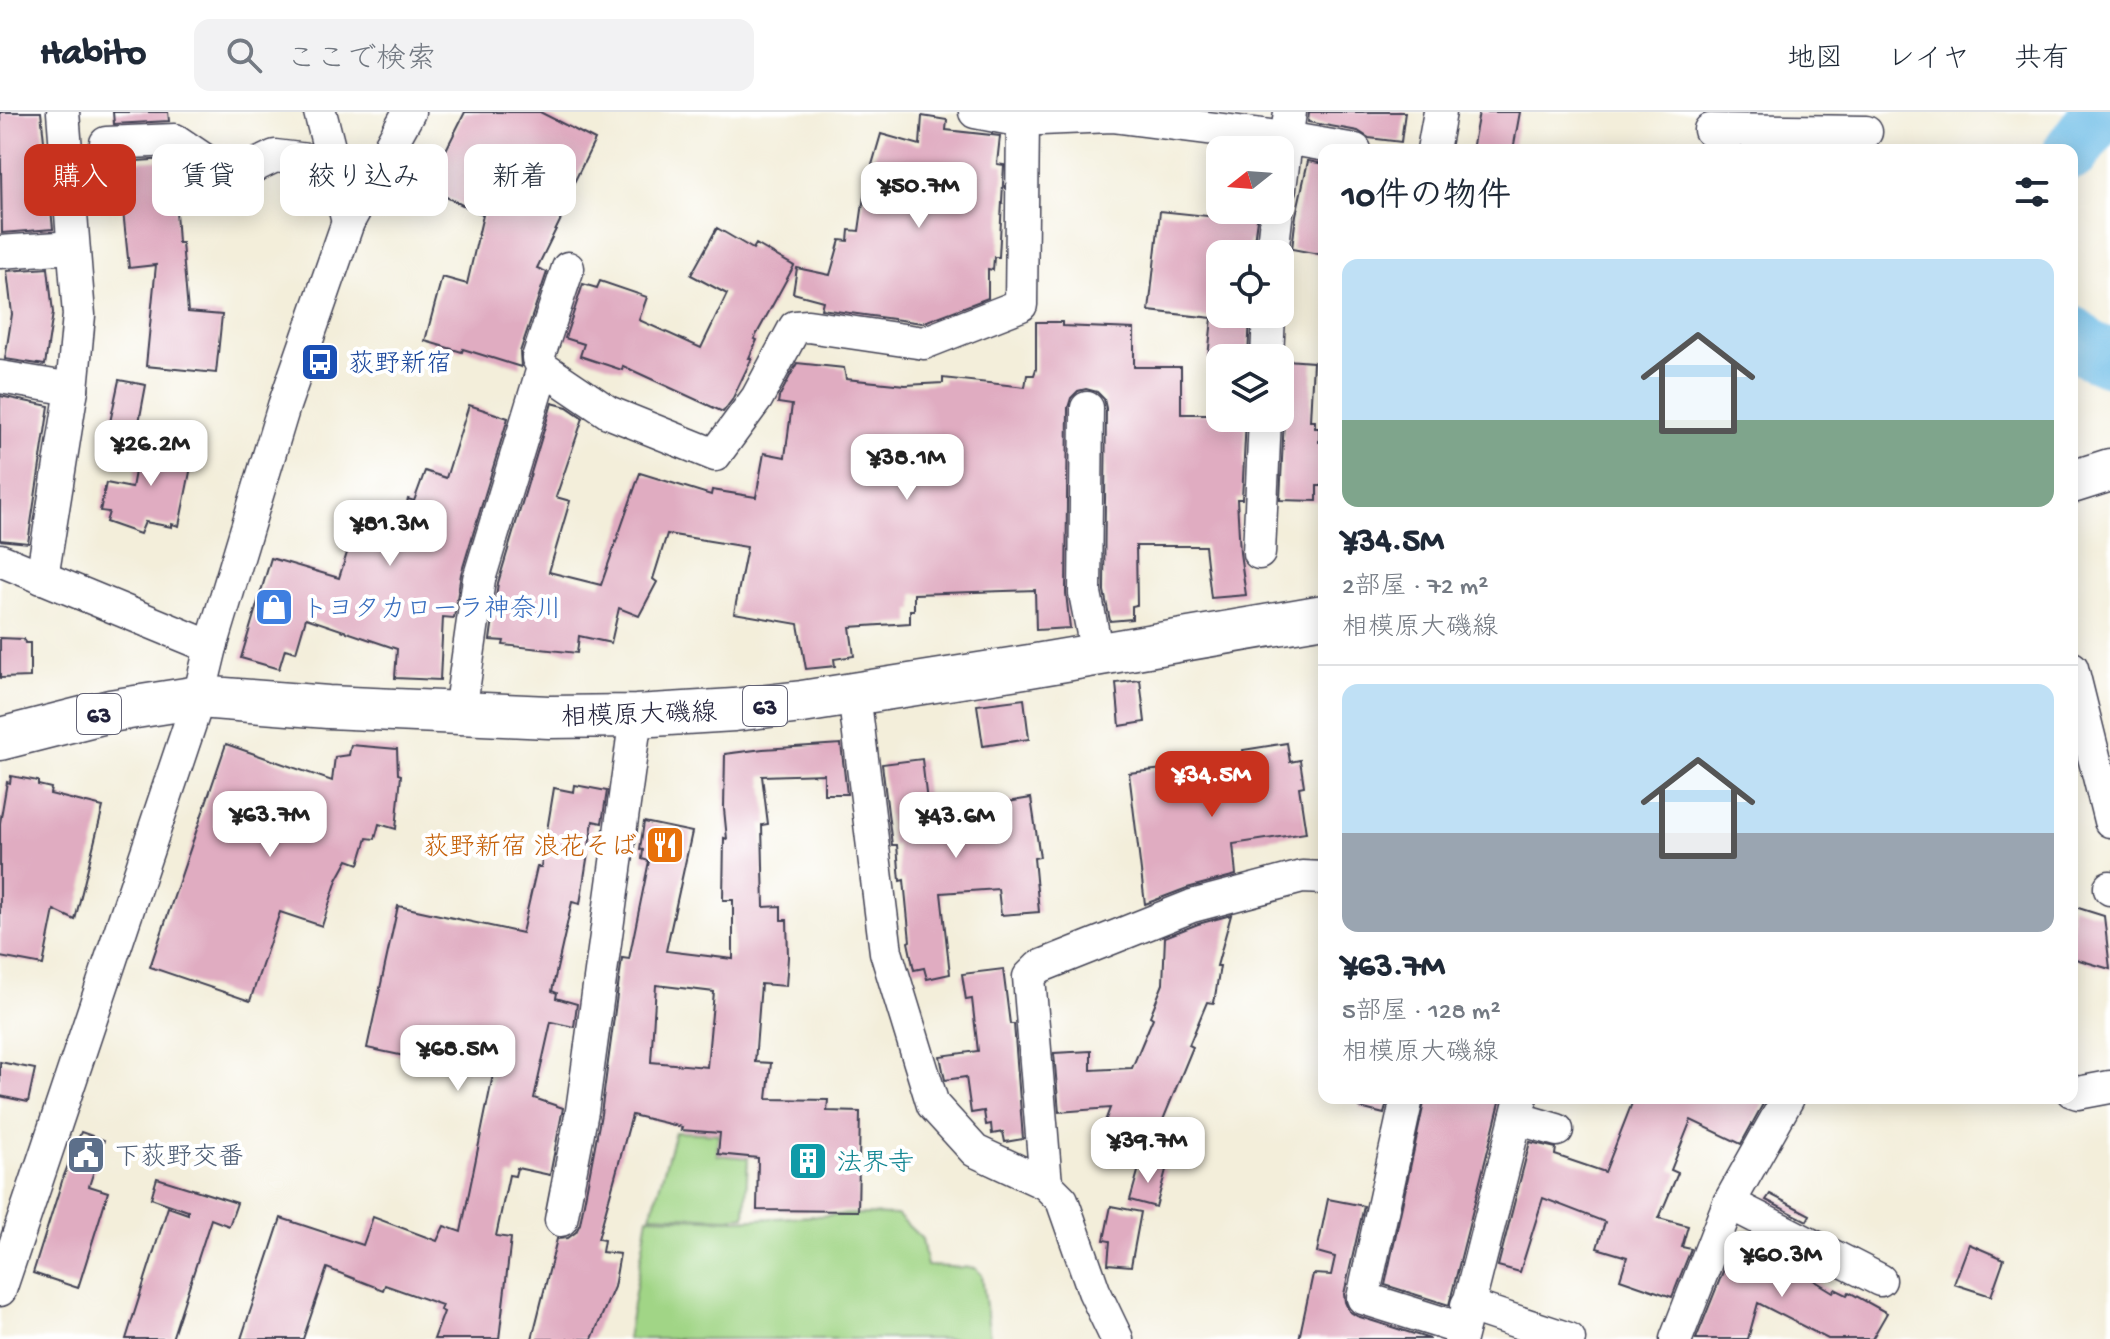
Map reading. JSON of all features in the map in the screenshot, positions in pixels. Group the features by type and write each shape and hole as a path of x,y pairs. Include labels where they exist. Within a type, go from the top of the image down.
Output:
{"main road":[{"path":"2078,480 2110,470"},
{"name":"相模原大磯線","path":"0,739 110,711 199,697 328,707 549,717 734,710 854,694 1318,617"}],"street":[{"path":"42,578 72,389 79,315 63,112"},
{"path":"320,112 328,144"},
{"path":"1,1286 199,697 211,647 284,406 348,222 409,112"},
{"path":"975,112 1017,120 1112,114 1288,125 1339,144"},
{"path":"1434,144 1440,112"},
{"path":"568,268 538,358 543,368 608,412 715,455 757,398 795,327 808,326 924,343 1021,305 1023,119"},
{"path":"1708,131 1866,131"},
{"path":"106,143 175,140 215,167 248,169 280,157"},
{"path":"346,216 348,222"},
{"path":"0,252 73,247"},
{"path":"460,712 479,579 543,368"},
{"path":"0,377 72,389"},
{"path":"1079,424 1085,593 1097,654"},
{"path":"1259,553 1264,432"},
{"path":"0,560 211,647"},
{"path":"2078,692 2110,821"},
{"path":"854,694 886,952 933,1105 975,1151 1046,1184 1062,1200 1094,1291 1117,1339"},
{"path":"561,1220 582,1111 636,716"},
{"path":"1046,1184 1029,977 1039,967 1192,906 1302,877 1318,878"},
{"path":"2078,1093 2110,1087"},
{"path":"1405,1104 1376,1191 1363,1298 1463,1324 1569,1339"},
{"path":"1676,1339 1729,1203 1785,1104"},
{"path":"1463,1324 1519,1108 1557,1130"},
{"path":"1729,1203 1880,1280"}],"green space":[{"path":"675,1132 718,1134 717,1155 748,1158 745,1216 651,1215"},
{"path":"897,1215 922,1239 927,1266 975,1268 982,1275 990,1339 627,1339 648,1217 736,1220"}],"building":[{"path":"0,112 41,112 44,144 24,144 24,216 52,216 53,229 2,233"},
{"path":"113,112 168,112 169,121 114,124"},
{"path":"465,112 540,112 595,140 576,178 576,144 464,144 464,206 448,198 448,146"},
{"path":"1309,112 1405,112 1401,142 1369,138 1358,131 1308,122"},
{"path":"1479,112 1520,112 1514,144 1473,144"},
{"path":"922,116 947,120 946,130 1000,136 997,164 1004,165 999,257 994,257 993,270 988,269 988,298 922,323 821,309 823,301 793,293 797,268 830,275 840,240 848,241 849,230 859,231 865,189 881,134 920,145"},
{"path":"152,160 152,216 176,216 188,312 222,315 216,373 146,366 156,265 129,268 124,216 136,216 136,161"},
{"path":"1308,161 1318,163 1318,254 1294,249"},
{"path":"1160,211 1206,216 1206,224 1256,224 1254,240 1206,240 1206,317 1149,311"},
{"path":"483,216 557,216 561,219 537,268 547,272 520,352 521,367 425,341 442,277 467,284"},
{"path":"717,228 753,249 756,244 794,266 754,339 757,340 749,358 752,358 723,412 623,366 622,370 580,356 584,344 565,338 583,284 597,288 600,281 647,297 639,320 701,348 727,294 691,275"},
{"path":"48,268 53,313 45,365 5,359 12,314 7,271"},
{"path":"1036,322 1134,329 1134,367 1181,367 1181,414 1206,414 1206,432 1245,432 1242,499 1237,499 1246,595 1211,598 1205,546 1136,546 1137,605 1132,606 1132,619 1110,621 1104,591 1106,408 1104,399 1097,392 1086,389 1078,391 1071,398 1068,408 1066,593 1070,628 1036,630 1035,590 914,594 910,623 850,627 854,656 834,659 835,666 806,669 798,624 734,613 747,547 667,534 653,579 657,582 639,616 619,608 611,643 579,636 577,653 503,645 504,641 490,640 498,583 552,403 567,407 583,418 556,497 570,501 549,572 601,585 640,473 711,495 712,490 756,497 764,453 785,457 792,405 778,403 797,363 844,368 846,379 905,385 943,383 943,378 1025,387 1027,375 1034,375"},
{"path":"1211,328 1249,328 1249,344 1209,344"},
{"path":"1294,361 1313,362 1310,421 1315,421 1315,428 1318,428 1317,501 1280,500 1283,432 1294,432"},
{"path":"119,380 146,385 137,433 109,427"},
{"path":"0,396 49,406 28,543 0,540"},
{"path":"469,405 508,418 461,574 454,618 443,617 440,680 395,678 397,649 306,618 296,652 285,649 279,669 241,658 271,558 339,578 362,506 402,519 408,499 414,501 425,471 446,478"},
{"path":"142,433 166,437 164,446 192,451 192,462 179,526 145,522 140,534 106,522 109,512 100,511 106,483 132,488"},
{"path":"0,638 24,639 25,643 30,643 30,677 0,678"},
{"path":"1140,680 1145,722 1120,726 1116,683"},
{"path":"1024,699 1029,739 983,746 977,705"},
{"path":"1287,743 1290,762 1300,760 1304,786 1299,787 1306,833 1233,844 1236,875 1187,888 1145,904 1129,773 1163,769 1165,784 1246,772 1243,750"},
{"path":"226,744 332,781 335,757 349,755 351,745 397,749 398,774 401,775 396,829 379,824 375,839 367,838 359,864 348,860 337,880 322,926 280,912 250,1001 150,967"},
{"path":"841,744 847,794 824,794 824,774 762,776 768,824 762,825 764,907 781,906 781,920 787,920 788,957 786,986 761,984 755,1062 771,1063 767,1099 828,1100 827,1111 860,1112 858,1211 757,1210 758,1158 718,1154 720,1133 681,1130 682,1127 632,1115 598,1239 604,1240 602,1252 620,1254 614,1287 592,1339 532,1339 557,1239 568,1238 580,1224 601,1114 622,958 629,959 649,861 642,859 643,850 640,849 644,822 692,832 666,951 733,959 733,900 723,900 724,838 727,839 725,754","holes":["656,985 714,992 707,1067 651,1062"]},
{"path":"922,759 929,819 992,814 990,805 1031,798 1040,857 1034,858 1039,912 1001,915 998,889 941,893 950,974 927,979 924,968 914,970 908,942 904,880 900,881 897,845 892,845 882,764"},
{"path":"11,776 38,781 38,785 51,788 50,794 103,807 75,920 54,910 43,965 0,957 0,823 7,782 10,783"},
{"path":"575,785 607,791 602,823 593,821 580,904 572,902 552,991 557,993 556,998 577,1004 574,1027 551,1022 534,1098 563,1108 550,1175 517,1168 515,1176 509,1175 496,1236 511,1238 499,1339 434,1339 444,1312 440,1310 442,1305 385,1285 383,1290 327,1268 303,1339 241,1339 281,1218 363,1245 373,1217 437,1241 444,1226 461,1232 493,1075 367,1048 398,906 522,933 537,867 541,867 554,788 574,792"},
{"path":"2078,908 2104,916 2110,969 2078,960"},
{"path":"1231,915 1217,966 1220,966 1214,1003 1207,1002 1189,1045 1193,1047 1149,1154 1100,1135 1110,1108 1059,1112 1054,1053 1091,1051 1091,1070 1132,1068 1163,984 1165,937"},
{"path":"1003,969 1010,1024 1014,1024 1023,1139 1005,1142 1003,1132 992,1134 991,1124 986,1125 984,1111 971,1113 966,1077 945,1080 940,1056 978,1051 972,999 966,1000 962,974"},
{"path":"0,1062 35,1069 28,1102 0,1096"},
{"path":"1360,1104 1386,1104 1384,1114 1360,1108"},
{"path":"1424,1104 1499,1104 1449,1305 1385,1285"},
{"path":"1632,1104 1763,1104 1741,1144 1691,1120 1671,1170 1678,1173 1659,1218 1688,1226 1682,1247 1691,1249 1672,1297 1620,1279 1627,1257 1597,1248 1605,1222 1543,1198 1520,1272 1498,1266 1530,1142 1556,1148 1555,1155 1605,1172"},
{"path":"81,1132 104,1140 89,1186 108,1192 78,1288 33,1273"},
{"path":"1141,1161 1166,1170 1156,1207 1130,1200"},
{"path":"157,1178 237,1203 229,1226 211,1219 172,1339 126,1339 168,1207 188,1214 188,1211 151,1198"},
{"path":"1770,1194 1810,1215 1807,1221 1766,1200"},
{"path":"1328,1199 1364,1206 1344,1294 1349,1311 1430,1339 1299,1339 1313,1274 1331,1275 1335,1257 1317,1252"},
{"path":"1111,1206 1141,1212 1131,1266 1108,1264 1110,1241 1104,1240"},
{"path":"1748,1234 1788,1255 1784,1262 1833,1292 1835,1289 1847,1295 1849,1292 1887,1313 1872,1339 1828,1339 1758,1303 1748,1339 1696,1339 1734,1244 1740,1247"},
{"path":"1969,1244 2004,1259 1991,1296 1954,1284"}],"waterway":[{"path":"2077,144 2101,112"},
{"path":"2078,340 2088,349 2110,358"}],"place":[{"name":"荻野新宿","path":"320,362"},
{"name":"トヨタカローラ神奈川","path":"274,607"},
{"name":"荻野新宿 浪花そば","path":"665,845"},
{"name":"下荻野交番","path":"86,1155"},
{"name":"法界寺","path":"808,1161"}]}
